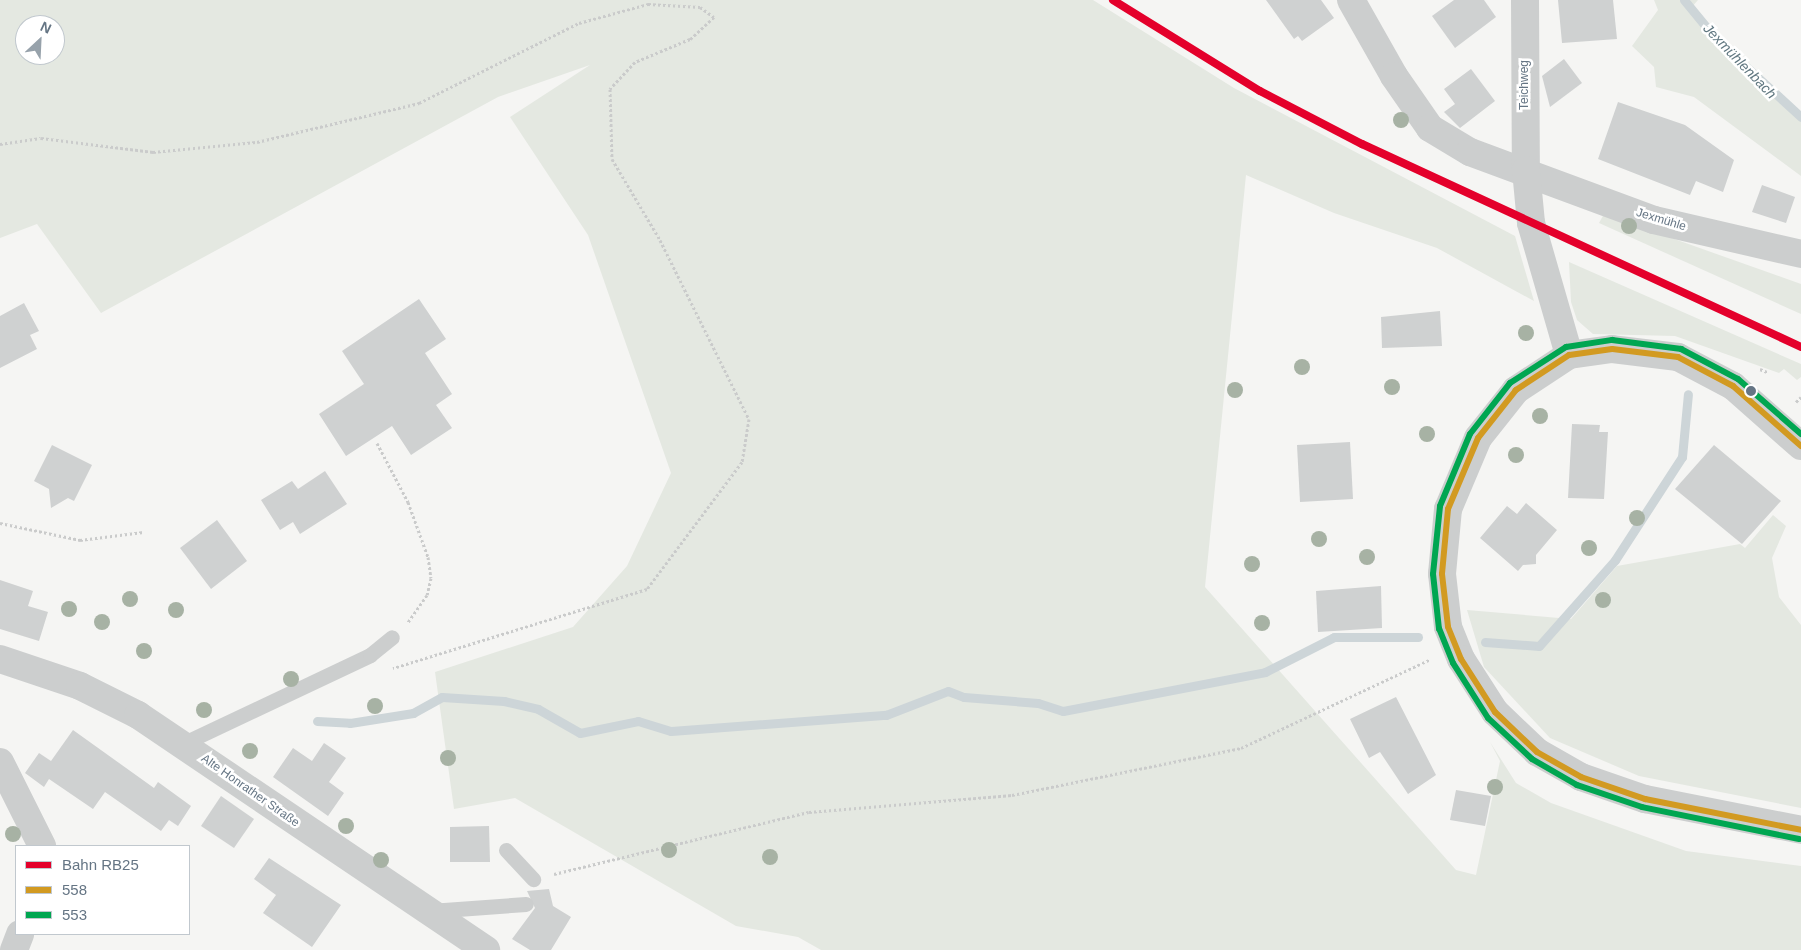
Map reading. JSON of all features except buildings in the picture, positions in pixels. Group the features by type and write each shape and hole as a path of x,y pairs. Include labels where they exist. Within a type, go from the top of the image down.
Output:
{"street":[{"name":"Jexmühle","path":"1351,0 1394,76 1430,128 1497,165 1526,170 1654,220 1801,254"},
{"name":"Teichweg","path":"1525,0 1526,170"},
{"path":"1526,170 1531,223 1569,355"},
{"path":"1801,446 1733,386 1678,357 1612,349 1569,355 1503,403 1478,438 1460,475 1444,531 1442,574 1448,627 1461,659 1494,712 1537,752 1597,783 1662,802 1801,830"},
{"name":"Alte Honrather Straße","path":"0,659 80,686 182,744 378,882 430,911 486,950"},
{"path":"0,762 42,845"},
{"path":"14,950 20,935"}],"lane":[{"path":"182,744 370,655 392,637"},
{"path":"506,850 533,879"},
{"path":"430,911 526,904"}],"path":[{"path":"0,144 41,138 153,152 256,142 419,103 579,23 648,4 700,7 714,17 690,39 635,62 610,89 612,159 660,240 749,419 742,462 647,589 386,670"},
{"path":"1752,366 1767,372"},
{"path":"377,443 408,502 431,578 415,615 392,637"},
{"path":"0,523 80,540 143,532"},
{"path":"533,879 809,812 1012,795 1241,748 1334,702 1427,665 1448,627"}],"shaded area":[{"path":"0,0 1093,0 1234,88 1515,236 1534,301 1437,248 1334,213 1246,175 1205,587 1456,870 1476,875 1500,761 1490,742 1516,783 1551,803 1686,851 1801,866 1801,950 821,950 798,937 736,926 515,798 454,809 435,672 573,627 627,566 671,473 588,235 510,117 590,65 498,97 101,313 37,224 0,238"},
{"path":"1654,0 1698,0 1691,8 1717,40 1801,117 1801,176 1694,97 1656,87 1654,67 1632,46 1658,10"},
{"path":"1604,214 1801,284 1801,314 1599,223"},
{"path":"1569,262 1801,364 1801,377 1797,380 1784,369 1779,373 1675,336 1593,334 1577,320 1571,302"},
{"path":"1773,515 1786,526 1772,558 1779,597 1801,625 1801,808 1639,776 1550,738 1484,667 1467,610 1571,619 1617,566 1740,544 1745,548"}],"waterway":[{"name":"Jexmühlenbach","path":"1684,0 1717,40 1801,117"},
{"path":"1485,642 1539,646 1615,560 1682,457 1688,394"},
{"path":"317,721 350,723 413,713 442,697 504,701 538,709 580,733 638,721 671,731 886,715 948,691 964,697 1038,703 1063,711 1265,672 1334,637 1418,637"}],"rail line":[{"name":"RB25","path":"1113,0 1260,91 1362,144 1801,347"}],"transit line":[{"name":"553","path":"1799,839 1642,807 1577,785 1532,759 1488,718 1453,663 1439,629 1433,574 1440,506 1470,434 1510,383 1566,347 1612,340 1681,349 1738,379 1801,434"},
{"name":"558","path":"1801,446 1733,386 1678,357 1612,349 1569,355 1516,390 1478,438 1448,509 1442,574 1448,627 1461,659 1495,712 1537,752 1581,777 1645,799 1801,830"}]}
